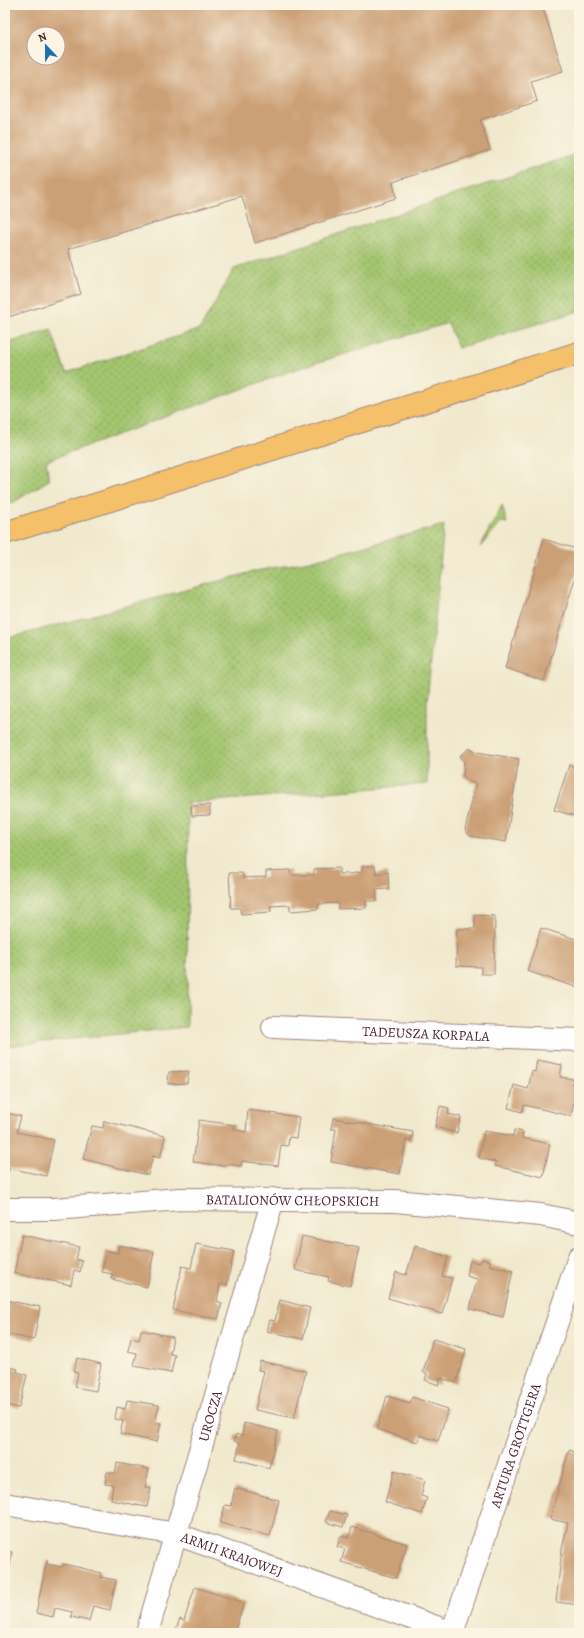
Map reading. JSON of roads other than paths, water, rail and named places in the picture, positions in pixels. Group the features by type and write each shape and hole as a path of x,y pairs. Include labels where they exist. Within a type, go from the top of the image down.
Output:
{"main road":[{"path":"5,533 579,353"}],"street":[{"name":"TADEUSZA KORPALA","path":"273,1027 579,1040"},
{"name":"BATALIONÓW CHŁOPSKICH","path":"5,1209 54,1209 180,1199 395,1201 541,1215 579,1223"},
{"name":"UROCZA","path":"147,1633 272,1199"},
{"name":"ARTURA GROTTGERA","path":"452,1633 579,1257"},
{"name":"ARMII KRAJOWEJ","path":"5,1504 176,1534 452,1633"}]}
